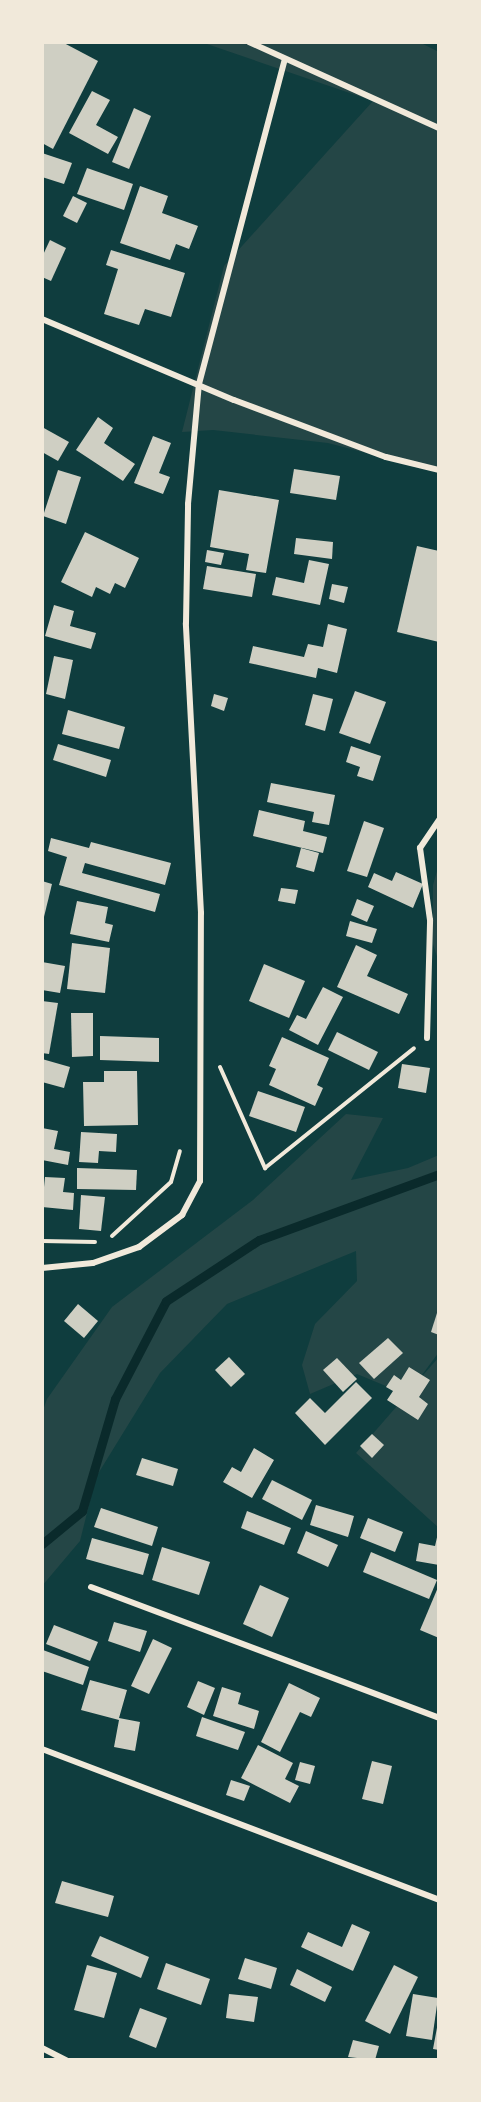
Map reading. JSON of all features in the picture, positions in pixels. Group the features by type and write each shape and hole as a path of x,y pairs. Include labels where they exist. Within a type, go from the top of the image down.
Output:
{"street":[{"path":"249,42 439,128"},
{"path":"42,1268 118,1257 139,1247 182,1215 200,1181 201,913 185,547 200,384 285,59"},
{"path":"42,319 387,457 439,470"},
{"path":"427,1038 430,920 420,848 439,820"},
{"path":"91,1587 439,1718"},
{"path":"42,1749 439,1900"},
{"path":"42,2048 66,2060"}],"path":[{"path":"202,1078 219,1065 265,1168 427,1038"},
{"path":"42,1241 106,1242 171,1182 184,1140"}],"shaded area":[{"path":"201,42 419,42 439,52 439,472 328,443 213,430 182,432 224,266 373,101"},
{"path":"439,864 439,963 433,944 433,885"},
{"path":"346,1114 383,1118 351,1180 408,1168 439,1155 439,1352 416,1383 439,1357 439,1528 356,1453 411,1390 393,1389 357,1374 310,1394 302,1365 315,1324 357,1281 356,1251 227,1304 160,1373 96,1477 80,1541 42,1586 42,1413 47,1399 112,1307 253,1200"}],"building":[{"path":"42,42 62,42 98,61 53,149 42,143"},
{"path":"92,91 110,100 96,125 118,137 108,154 69,133"},
{"path":"134,108 151,116 129,169 112,162"},
{"path":"42,153 72,163 64,184 42,177"},
{"path":"87,168 133,184 124,210 77,194"},
{"path":"140,186 168,196 162,213 198,226 189,249 176,244 170,260 120,243"},
{"path":"73,196 87,203 77,223 63,216"},
{"path":"50,240 66,248 51,281 42,277 42,257"},
{"path":"111,250 185,273 171,317 145,309 139,325 104,314 118,269 106,265"},
{"path":"98,417 113,428 104,443 135,464 123,481 76,450"},
{"path":"42,427 69,442 58,461 42,452"},
{"path":"153,436 171,443 159,473 170,477 163,494 134,483"},
{"path":"294,469 340,476 336,500 290,493"},
{"path":"58,470 81,477 66,524 43,516"},
{"path":"219,490 279,500 266,573 246,570 249,554 210,547"},
{"path":"85,532 139,558 125,588 115,583 110,594 96,587 92,597 61,582"},
{"path":"296,538 333,542 332,559 294,554"},
{"path":"417,546 439,551 439,642 397,632"},
{"path":"207,550 224,553 221,565 205,562"},
{"path":"309,560 329,564 320,605 272,595 276,577 304,583"},
{"path":"207,566 256,574 252,597 203,589"},
{"path":"332,584 348,587 344,603 329,599"},
{"path":"54,605 74,611 70,626 96,633 91,649 45,636"},
{"path":"328,624 347,629 337,673 318,668 316,678 249,663 253,646 304,657 308,644 323,647"},
{"path":"54,656 73,660 65,699 46,694"},
{"path":"355,691 386,702 370,744 339,733"},
{"path":"214,694 228,698 224,711 211,706"},
{"path":"313,694 333,699 325,731 305,725"},
{"path":"68,710 125,727 119,749 62,734"},
{"path":"58,744 111,760 106,777 53,760"},
{"path":"351,746 381,756 373,781 357,776 360,767 346,762"},
{"path":"271,783 335,795 329,825 312,822 314,812 267,802"},
{"path":"259,810 305,821 303,831 327,837 323,853 253,836"},
{"path":"364,821 384,828 367,877 347,871"},
{"path":"51,838 89,848 91,842 171,863 165,885 85,863 82,873 160,894 155,912 59,885 67,857 48,851"},
{"path":"301,848 319,853 314,872 296,867"},
{"path":"396,872 423,884 413,908 368,887 374,873 392,881"},
{"path":"42,881 52,884 43,921 42,921"},
{"path":"281,888 298,890 295,904 278,901"},
{"path":"357,899 374,906 367,922 351,915"},
{"path":"77,901 108,907 105,923 113,925 109,942 70,934"},
{"path":"350,921 377,929 372,943 346,936"},
{"path":"72,943 110,948 105,993 67,989"},
{"path":"356,945 377,955 367,976 408,994 399,1014 337,987"},
{"path":"42,962 65,966 60,993 42,990"},
{"path":"264,964 305,981 289,1018 249,1001"},
{"path":"323,987 343,997 318,1045 289,1030 297,1015 306,1019"},
{"path":"42,1001 58,1003 49,1054 42,1053"},
{"path":"71,1013 93,1013 93,1056 72,1057"},
{"path":"337,1032 378,1052 369,1070 328,1050"},
{"path":"100,1036 159,1038 159,1062 100,1060"},
{"path":"282,1037 329,1058 317,1085 323,1088 315,1106 269,1085 276,1069 269,1066"},
{"path":"42,1059 70,1067 64,1088 42,1082"},
{"path":"402,1064 430,1068 426,1093 398,1088"},
{"path":"104,1071 137,1071 138,1125 84,1126 83,1082 104,1082"},
{"path":"258,1091 305,1107 296,1132 249,1116"},
{"path":"42,1128 58,1131 54,1149 70,1152 68,1165 42,1160"},
{"path":"81,1132 117,1134 116,1152 99,1151 98,1163 79,1162"},
{"path":"77,1168 137,1170 136,1190 77,1189"},
{"path":"45,1177 65,1178 63,1192 74,1193 73,1210 42,1207"},
{"path":"81,1195 105,1197 101,1231 79,1229"},
{"path":"78,1304 98,1321 84,1338 64,1321"},
{"path":"437,1313 439,1313 439,1335 431,1332"},
{"path":"388,1338 403,1353 374,1379 359,1363"},
{"path":"229,1357 245,1374 231,1387 215,1370"},
{"path":"337,1358 357,1379 343,1392 323,1370"},
{"path":"409,1367 430,1380 419,1397 428,1404 418,1420 387,1400 393,1391 386,1387 394,1375 401,1380"},
{"path":"356,1382 372,1398 325,1445 295,1413 310,1398 325,1413"},
{"path":"372,1434 384,1445 372,1458 360,1446"},
{"path":"254,1448 274,1460 252,1498 223,1482 232,1467 241,1472"},
{"path":"142,1458 178,1469 173,1486 136,1475"},
{"path":"272,1480 312,1500 302,1520 262,1499"},
{"path":"316,1505 354,1516 348,1537 310,1525"},
{"path":"101,1508 158,1527 152,1546 94,1527"},
{"path":"247,1511 291,1528 284,1545 241,1528"},
{"path":"368,1518 403,1532 395,1552 360,1538"},
{"path":"306,1531 338,1545 328,1567 297,1553"},
{"path":"438,1533 439,1565 416,1561 419,1543 435,1546"},
{"path":"92,1538 149,1554 143,1575 86,1559"},
{"path":"162,1547 210,1562 199,1595 152,1580"},
{"path":"371,1552 437,1580 429,1599 363,1572"},
{"path":"260,1585 289,1598 272,1637 243,1624"},
{"path":"439,1585 439,1638 420,1630"},
{"path":"114,1622 147,1631 140,1652 108,1641"},
{"path":"54,1625 98,1642 90,1661 46,1644"},
{"path":"153,1639 172,1648 149,1694 131,1686"},
{"path":"43,1650 89,1667 83,1685 42,1671"},
{"path":"90,1680 127,1690 119,1718 140,1722 135,1751 114,1747 119,1720 81,1710"},
{"path":"198,1681 215,1688 204,1715 187,1707"},
{"path":"289,1683 320,1698 311,1717 300,1712 280,1752 261,1742"},
{"path":"222,1687 241,1693 238,1704 259,1711 254,1729 213,1716"},
{"path":"202,1717 245,1732 238,1750 196,1736"},
{"path":"258,1745 293,1763 285,1779 299,1786 290,1803 241,1778"},
{"path":"372,1761 392,1766 383,1804 362,1799"},
{"path":"300,1762 315,1766 310,1784 295,1780"},
{"path":"231,1780 250,1786 244,1801 226,1795"},
{"path":"62,1881 114,1896 108,1917 55,1903"},
{"path":"352,1924 370,1932 353,1971 301,1947 308,1932 342,1947"},
{"path":"100,1936 149,1957 141,1978 91,1956"},
{"path":"245,1958 277,1968 271,1989 238,1979"},
{"path":"166,1963 210,1979 201,2005 157,1989"},
{"path":"87,1965 117,1973 104,2018 74,2010"},
{"path":"394,1965 418,1977 390,2034 365,2021"},
{"path":"297,1969 332,1987 325,2002 290,1985"},
{"path":"229,1994 258,1997 254,2022 226,2018"},
{"path":"413,1994 438,1998 432,2040 406,2036"},
{"path":"140,2008 167,2018 156,2048 129,2037"},
{"path":"439,2017 439,2050 433,2049"},
{"path":"353,2040 379,2046 375,2060 348,2057"}],"waterway":[{"path":"42,1544 82,1511 115,1399 166,1301 259,1240 439,1174"}]}
